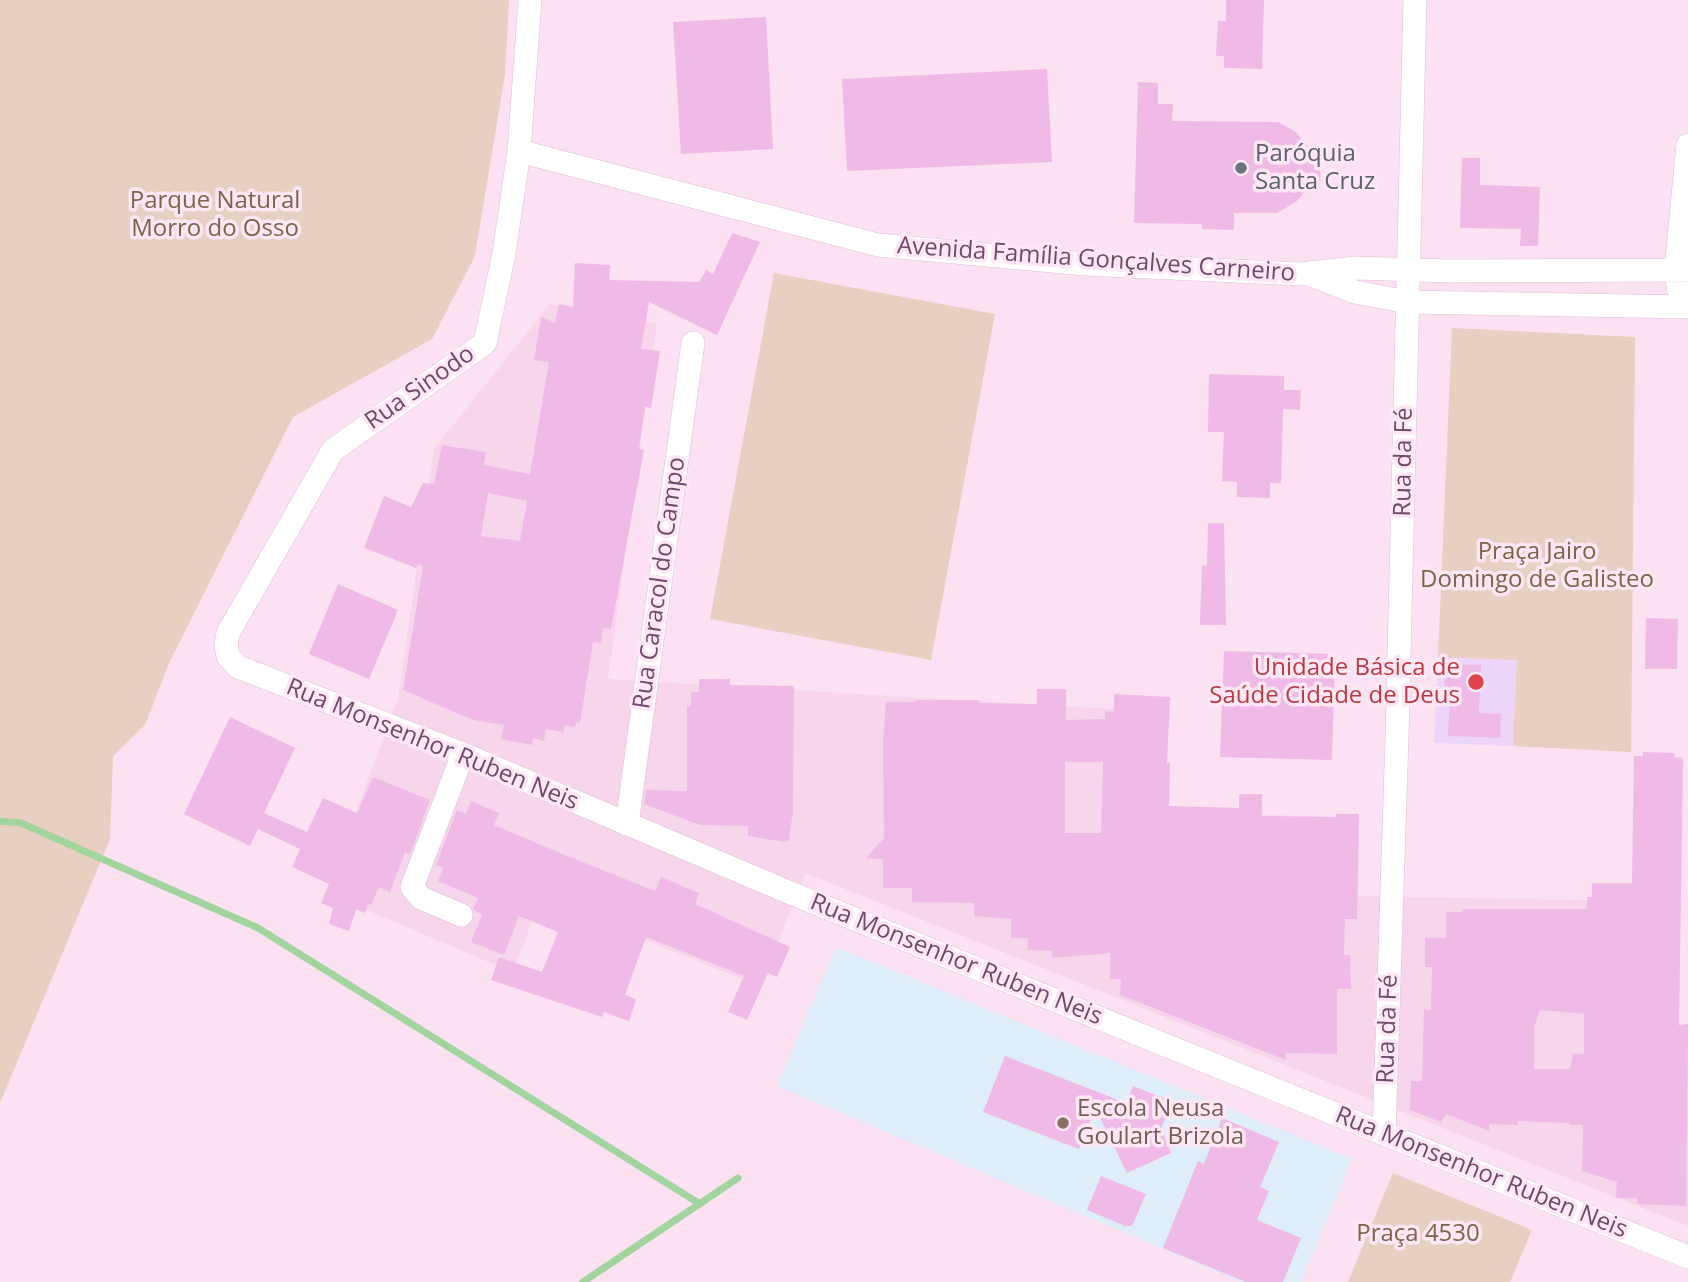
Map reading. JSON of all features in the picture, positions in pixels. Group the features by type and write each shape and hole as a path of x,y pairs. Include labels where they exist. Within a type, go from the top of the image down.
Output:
{"street":[{"name":"Rua Sinodo","path":"228,656 228,633 333,450 485,343 504,254 519,151 530,0"},
{"name":"Rua da Fé","path":"1384,1134 1415,0"},
{"path":"1684,307 1682,270 1688,145"},
{"name":"Avenida Família Gonçalves Carneiro","path":"519,151 878,245 1085,264 1308,274 1356,268 1449,271 1682,270"},
{"name":"Avenida Família Gonçalves Carneiro","path":"1308,274 1355,292 1408,302 1684,307"},
{"name":"Rua Caracol do Campo","path":"628,824 694,343"},
{"name":"Rua Monsenhor Ruben Neis","path":"228,656 238,667 251,673 463,754 793,894 1688,1257"},
{"path":"461,915 421,898 412,887 463,754"}],"shaded area":[{"path":"550,304 657,324 608,679 1161,712 1162,811 1359,818 1358,896 1625,901 1627,1034 1688,1028 1688,1226 805,873 761,987 542,898 512,972 326,893 398,698 434,449"},
{"name":"Unidade Básica de Saúde Cidade de Deus","path":"1438,657 1517,660 1513,746 1434,743"},
{"name":"Escola Neusa Goulart Brizola","path":"836,947 1352,1159 1301,1282 1241,1282 777,1086"}],"green space":[{"name":"Parque Natural Morro do Osso","path":"0,0 509,0 505,74 475,256 432,339 293,417 170,661 145,725 113,756 110,839 0,1103"},
{"path":"774,273 995,314 931,660 710,619"},
{"name":"Praça Jairo Domingo de Galisteo","path":"1452,328 1635,337 1631,752 1513,746 1517,660 1438,657"},
{"name":"Praça 4530","path":"1393,1173 1532,1230 1510,1282 1348,1282"}],"building":[{"path":"1226,0 1264,0 1262,69 1224,68 1224,56 1216,56 1218,21 1226,21"},
{"path":"766,17 773,149 681,154 673,22"},
{"path":"1047,69 1052,162 847,171 842,79"},
{"name":"Paróquia Santa Cruz","path":"1138,82 1158,83 1158,104 1173,104 1172,121 1278,122 1296,132 1310,149 1321,149 1320,187 1309,187 1296,202 1277,213 1234,213 1234,230 1202,229 1202,224 1134,223"},
{"path":"1462,158 1480,158 1480,185 1540,187 1538,246 1520,246 1521,229 1460,228"},
{"path":"732,233 760,242 717,335 649,302 641,349 660,351 651,408 645,407 639,449 644,450 611,629 603,628 601,643 593,642 580,723 576,722 575,727 565,725 563,732 546,729 544,741 533,738 532,745 501,739 504,725 473,720 403,690 423,566 418,564 416,568 364,548 384,496 411,507 423,483 434,484 442,445 486,452 484,465 530,474 549,362 534,360 541,317 555,323 559,304 573,307 575,263 610,265 609,280 699,282 706,270 713,274","holes":["488,493 527,501 520,541 481,536"]},
{"path":"1209,374 1284,376 1284,390 1301,390 1300,410 1283,409 1281,483 1270,483 1270,498 1237,497 1237,482 1222,481 1224,432 1208,432"},
{"path":"1208,523 1224,523 1226,625 1200,625 1202,565 1207,566"},
{"path":"338,584 398,610 369,679 309,654"},
{"path":"1646,618 1678,619 1677,669 1645,669"},
{"path":"1224,651 1335,654 1332,760 1220,757"},
{"path":"1445,664 1481,665 1479,713 1501,714 1500,738 1448,736 1450,699 1444,699"},
{"path":"699,679 730,679 730,685 794,686 793,811 789,840 785,842 748,836 748,826 700,825 644,804 646,790 687,791 687,706 691,706 691,692 699,692"},
{"path":"1037,689 1066,689 1066,720 1105,719 1105,711 1114,712 1114,694 1170,697 1167,763 1170,763 1169,806 1239,808 1239,794 1262,794 1262,816 1336,817 1336,814 1359,814 1357,919 1345,919 1344,955 1350,955 1351,989 1337,989 1337,1054 1286,1053 1286,1060 1120,995 1121,979 1110,979 1110,953 1052,958 1052,951 1027,950 1028,938 1011,938 1011,919 974,916 974,903 912,902 912,888 883,888 883,859 866,858 884,838 883,744 886,702 979,700 979,703 1037,704","holes":["1065,762 1103,762 1101,833 1065,833"]},
{"path":"230,717 295,748 264,813 307,832 323,798 357,813 373,777 430,800 410,854 405,852 390,892 379,887 365,913 356,909 349,931 329,924 333,908 321,903 329,884 292,867 300,849 258,829 250,846 184,814"},
{"path":"1643,752 1675,753 1674,757 1683,758 1679,1025 1688,1024 1686,1206 1637,1204 1637,1198 1616,1198 1617,1182 1582,1171 1583,1125 1518,1121 1518,1125 1489,1124 1489,1131 1446,1114 1441,1122 1410,1110 1411,1081 1422,1081 1424,1009 1431,1010 1432,967 1425,967 1425,938 1446,938 1446,912 1462,912 1463,909 1587,909 1587,897 1592,897 1592,883 1632,883 1634,756 1643,756","holes":["1540,1010 1584,1014 1584,1054 1573,1054 1570,1069 1534,1069 1534,1027"]},
{"path":"471,801 499,813 494,825 560,853 655,891 661,877 699,893 695,904 790,947 777,977 768,973 747,1020 728,1012 744,976 646,937 625,995 636,999 629,1021 604,1012 602,1017 491,980 499,957 542,972 558,932 519,916 504,955 471,942 482,915 473,909 478,898 438,881 443,868 436,865 457,810 466,814"},
{"path":"1005,1056 1126,1103 1133,1086 1173,1102 1161,1128 1171,1153 1127,1173 1095,1107 1079,1149 983,1112"},
{"path":"1222,1118 1279,1142 1260,1187 1269,1191 1257,1220 1301,1238 1283,1282 1246,1282 1163,1248 1198,1161 1204,1164"},
{"path":"1101,1176 1146,1194 1132,1226 1125,1226 1087,1210"}],"waterway":[{"path":"0,821 21,823 258,928 700,1204"},
{"path":"583,1282 738,1178"}],"place":[{"name":"Paróquia Santa Cruz","path":"1241,168"},
{"name":"Unidade Básica de Saúde Cidade de Deus","path":"1476,682"},
{"name":"Escola Neusa Goulart Brizola","path":"1063,1123"}]}
